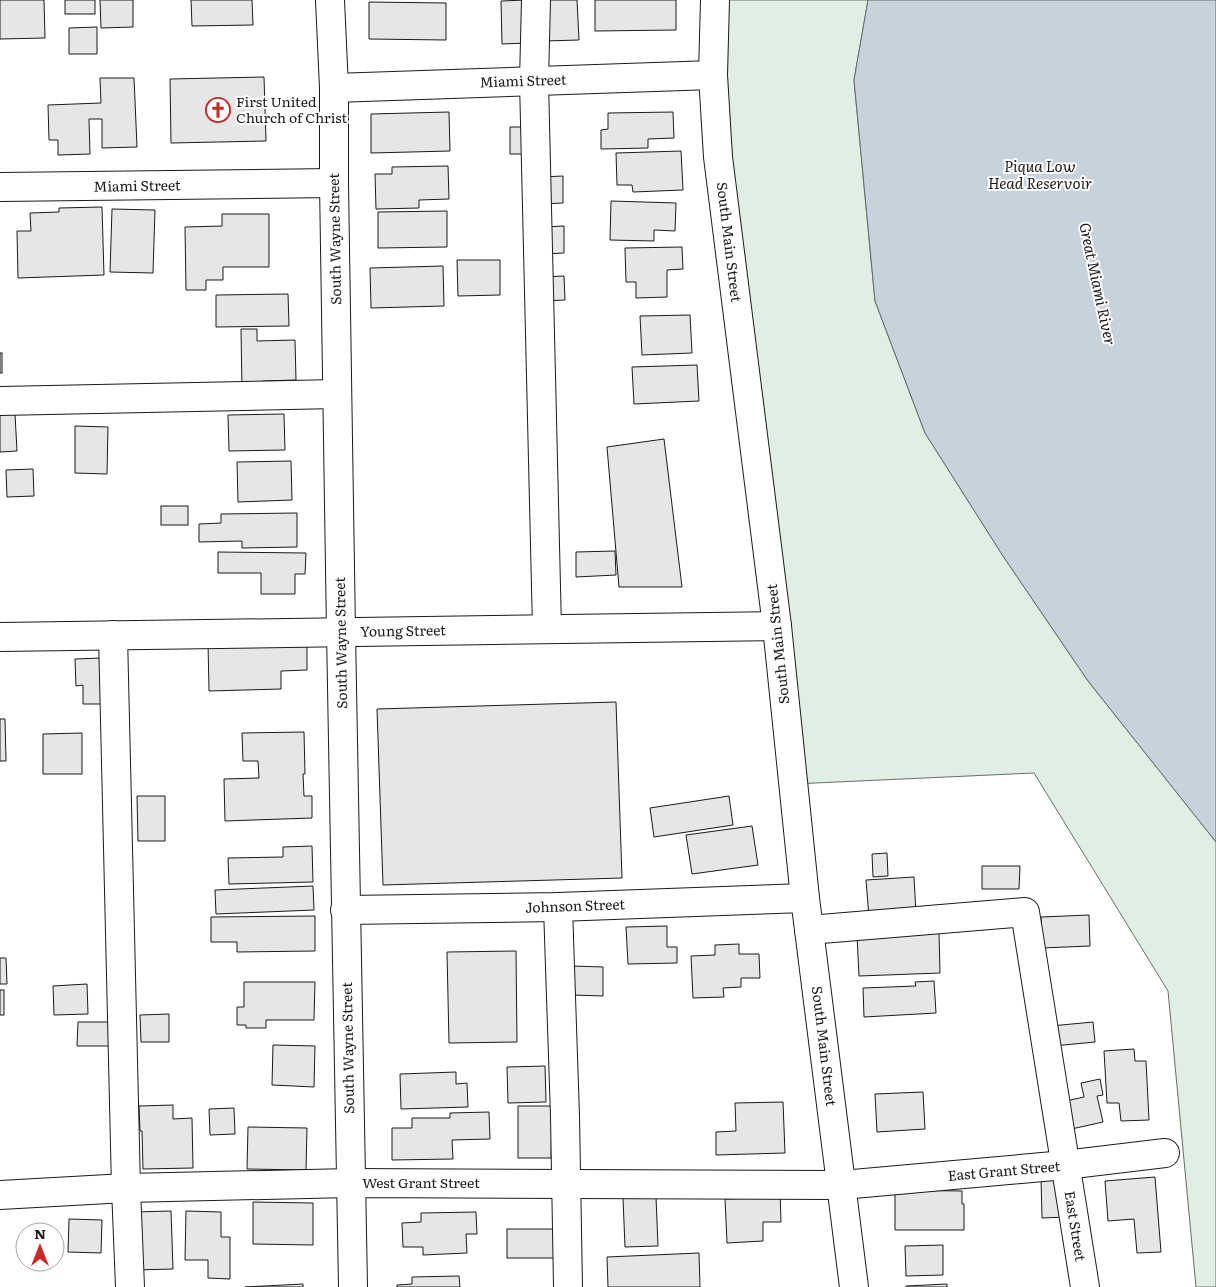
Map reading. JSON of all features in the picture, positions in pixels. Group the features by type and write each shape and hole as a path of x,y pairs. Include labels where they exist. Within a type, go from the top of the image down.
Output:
{"street":[{"name":"South Wayne Street","path":"330,0 334,88 337,394 353,1287"},
{"path":"536,0 534,81 547,629"},
{"name":"South Main Street","path":"715,0 712,75 720,167 777,626 805,898 854,1287"},
{"name":"Miami Street","path":"334,88 712,75"},
{"name":"Miami Street","path":"0,187 334,184"},
{"path":"0,401 337,394"},
{"name":"Young Street","path":"0,637 777,626"},
{"path":"113,636 130,1287"},
{"name":"Johnson Street","path":"346,910 558,907 805,898"},
{"path":"558,907 568,1287"},
{"name":"East Street","path":"809,930 1025,912 1085,1287"},
{"name":"East Grant Street","path":"842,1185 1065,1165 1165,1153"},
{"name":"West Grant Street","path":"0,1195 126,1188 351,1183 842,1185"}],"green space":[{"path":"715,0 868,0 854,80 875,301 925,433 1003,556 1088,681 1216,842 1216,1287 1196,1287 1168,991 1034,773 793,784"}],"water":[{"name":"Piqua Low Head Reservoir","path":"868,0 1216,0 1216,842 1088,681 1003,556 925,433 875,301 854,80"}],"building":[{"path":"0,0 44,0 45,38 0,39"},
{"path":"65,0 95,0 95,14 65,14"},
{"path":"100,0 133,0 133,27 101,28"},
{"path":"191,0 252,0 253,25 192,26"},
{"path":"526,0 527,43 502,44 501,1"},
{"path":"542,0 577,0 579,40 544,41"},
{"path":"595,0 676,0 676,30 595,31"},
{"path":"369,2 446,3 446,40 369,39"},
{"path":"97,27 97,54 69,54 69,28"},
{"name":"First United Church of Christ","path":"264,77 266,141 171,143 170,79"},
{"path":"100,78 134,78 137,147 102,148 102,119 89,119 90,154 58,155 58,140 49,140 48,105 101,103"},
{"path":"449,112 450,151 371,153 371,114"},
{"path":"673,112 674,138 648,139 648,148 601,149 601,130 608,129 608,113"},
{"path":"510,127 526,127 527,154 510,154"},
{"path":"681,151 683,190 633,192 632,185 617,185 616,153"},
{"path":"448,166 449,199 419,200 419,208 376,209 375,174 392,174 392,167"},
{"path":"563,176 563,203 541,204 541,177"},
{"path":"611,201 676,203 675,231 654,230 654,241 610,240"},
{"path":"102,207 104,275 18,278 17,231 31,231 30,213 59,212 59,208"},
{"path":"112,209 155,210 153,273 110,272"},
{"path":"447,211 447,247 378,248 378,212"},
{"path":"222,214 269,214 269,267 223,267 223,280 206,280 206,290 186,290 185,227 222,226"},
{"path":"564,226 564,253 543,254 542,227"},
{"path":"682,247 683,269 667,270 667,297 636,298 636,282 626,282 625,248"},
{"path":"457,260 500,260 500,295 458,296"},
{"path":"443,266 444,306 371,308 370,268"},
{"path":"564,276 565,300 542,301 541,277"},
{"path":"288,294 289,326 216,327 216,295"},
{"path":"690,315 692,353 642,355 640,316"},
{"path":"241,329 257,329 257,341 295,340 296,380 263,381 263,391 242,391"},
{"path":"0,353 2,353 2,373 0,373"},
{"path":"697,365 699,401 634,404 632,367"},
{"path":"15,414 17,451 0,452 0,415"},
{"path":"284,414 285,450 229,451 228,415"},
{"path":"75,426 108,427 107,474 75,473"},
{"path":"664,439 682,587 619,587 607,447"},
{"path":"291,461 292,500 238,502 237,462"},
{"path":"33,469 34,496 7,497 6,470"},
{"path":"161,506 188,506 188,525 161,525"},
{"path":"297,513 297,547 242,548 242,541 199,542 199,524 221,523 221,514"},
{"path":"615,551 616,575 576,577 576,552"},
{"path":"218,552 306,553 305,574 295,574 295,594 261,594 261,573 218,573"},
{"path":"307,640 307,670 281,671 281,689 209,691 208,643"},
{"path":"101,658 102,704 83,704 83,685 76,686 75,659"},
{"path":"616,702 622,878 383,885 377,709"},
{"path":"0,719 5,719 6,761 0,761"},
{"path":"304,732 304,796 312,796 312,818 225,821 224,779 259,778 258,761 243,761 242,733"},
{"path":"82,733 82,774 43,774 43,734"},
{"path":"137,796 165,796 165,841 138,841"},
{"path":"729,796 733,825 654,837 650,808"},
{"path":"752,826 758,865 692,874 686,835"},
{"path":"312,846 313,882 229,884 228,858 283,857 283,847"},
{"path":"887,853 888,876 873,877 872,854"},
{"path":"982,866 1020,866 1019,889 982,889"},
{"path":"914,877 916,914 869,917 866,880"},
{"path":"313,886 314,910 216,914 215,890"},
{"path":"1089,915 1090,946 1042,948 1041,917"},
{"path":"315,916 315,951 237,952 237,942 211,942 211,917"},
{"path":"667,926 667,947 677,947 677,963 628,964 626,927"},
{"path":"939,933 940,973 859,976 857,936"},
{"path":"739,944 739,954 759,954 760,978 741,978 741,987 723,988 724,997 693,998 691,956 715,955 715,945"},
{"path":"516,951 517,1042 449,1043 447,952"},
{"path":"0,958 6,958 7,984 0,984"},
{"path":"572,966 603,967 603,996 572,995"},
{"path":"934,981 936,1013 864,1017 863,988 916,986 915,982"},
{"path":"244,982 315,982 314,1020 266,1020 266,1028 246,1028 246,1025 237,1025 237,1007 244,1007"},
{"path":"87,984 88,1014 54,1015 53,986"},
{"path":"0,990 4,990 4,1015 0,1015"},
{"path":"169,1014 169,1042 141,1042 140,1015"},
{"path":"78,1022 111,1022 111,1046 77,1046"},
{"path":"1093,1022 1095,1042 1053,1046 1051,1026"},
{"path":"273,1045 315,1046 314,1087 272,1085"},
{"path":"1134,1049 1135,1061 1146,1061 1149,1120 1121,1121 1119,1103 1107,1103 1104,1051"},
{"path":"545,1066 546,1102 508,1103 507,1067"},
{"path":"456,1072 456,1084 467,1083 468,1107 401,1109 400,1074"},
{"path":"1100,1079 1103,1095 1097,1096 1103,1122 1058,1132 1052,1104 1084,1097 1081,1083"},
{"path":"923,1092 925,1129 877,1132 875,1094"},
{"path":"783,1102 785,1153 716,1155 716,1132 736,1131 735,1103"},
{"path":"173,1105 173,1119 192,1118 193,1168 143,1169 139,1106"},
{"path":"518,1106 552,1106 551,1158 518,1158"},
{"path":"234,1108 235,1134 210,1135 209,1109"},
{"path":"489,1112 490,1139 452,1140 453,1159 392,1160 392,1128 412,1128 412,1118 450,1118 450,1113"},
{"path":"248,1127 307,1128 306,1170 247,1169"},
{"path":"1155,1177 1161,1252 1137,1253 1134,1219 1108,1221 1105,1181"},
{"path":"1041,1178 1065,1178 1066,1217 1042,1218"},
{"path":"780,1190 781,1222 763,1222 763,1241 727,1243 725,1199 759,1198"},
{"path":"895,1190 962,1191 964,1230 895,1230"},
{"path":"656,1197 658,1246 625,1247 623,1198"},
{"path":"253,1202 313,1203 313,1245 253,1244"},
{"path":"171,1211 173,1269 135,1270 134,1212"},
{"path":"186,1211 221,1212 221,1237 230,1237 230,1279 208,1278 208,1260 185,1260"},
{"path":"476,1212 477,1234 466,1234 467,1253 423,1255 423,1247 403,1247 402,1223 421,1222 421,1213"},
{"path":"69,1219 102,1220 101,1253 68,1252"},
{"path":"507,1229 556,1229 556,1258 507,1258"},
{"path":"943,1245 943,1275 906,1276 905,1246"},
{"path":"699,1253 700,1287 608,1287 607,1257"},
{"path":"459,1276 460,1287 397,1287 397,1285 412,1284 412,1277"},
{"path":"303,1284 303,1287 245,1287"},
{"path":"947,1284 947,1287 906,1287 906,1286"}],"place":[{"name":"First United Church of Christ","path":"218,110"}],"water label":[{"name":"Great Miami River","path":"1097,284"}]}
